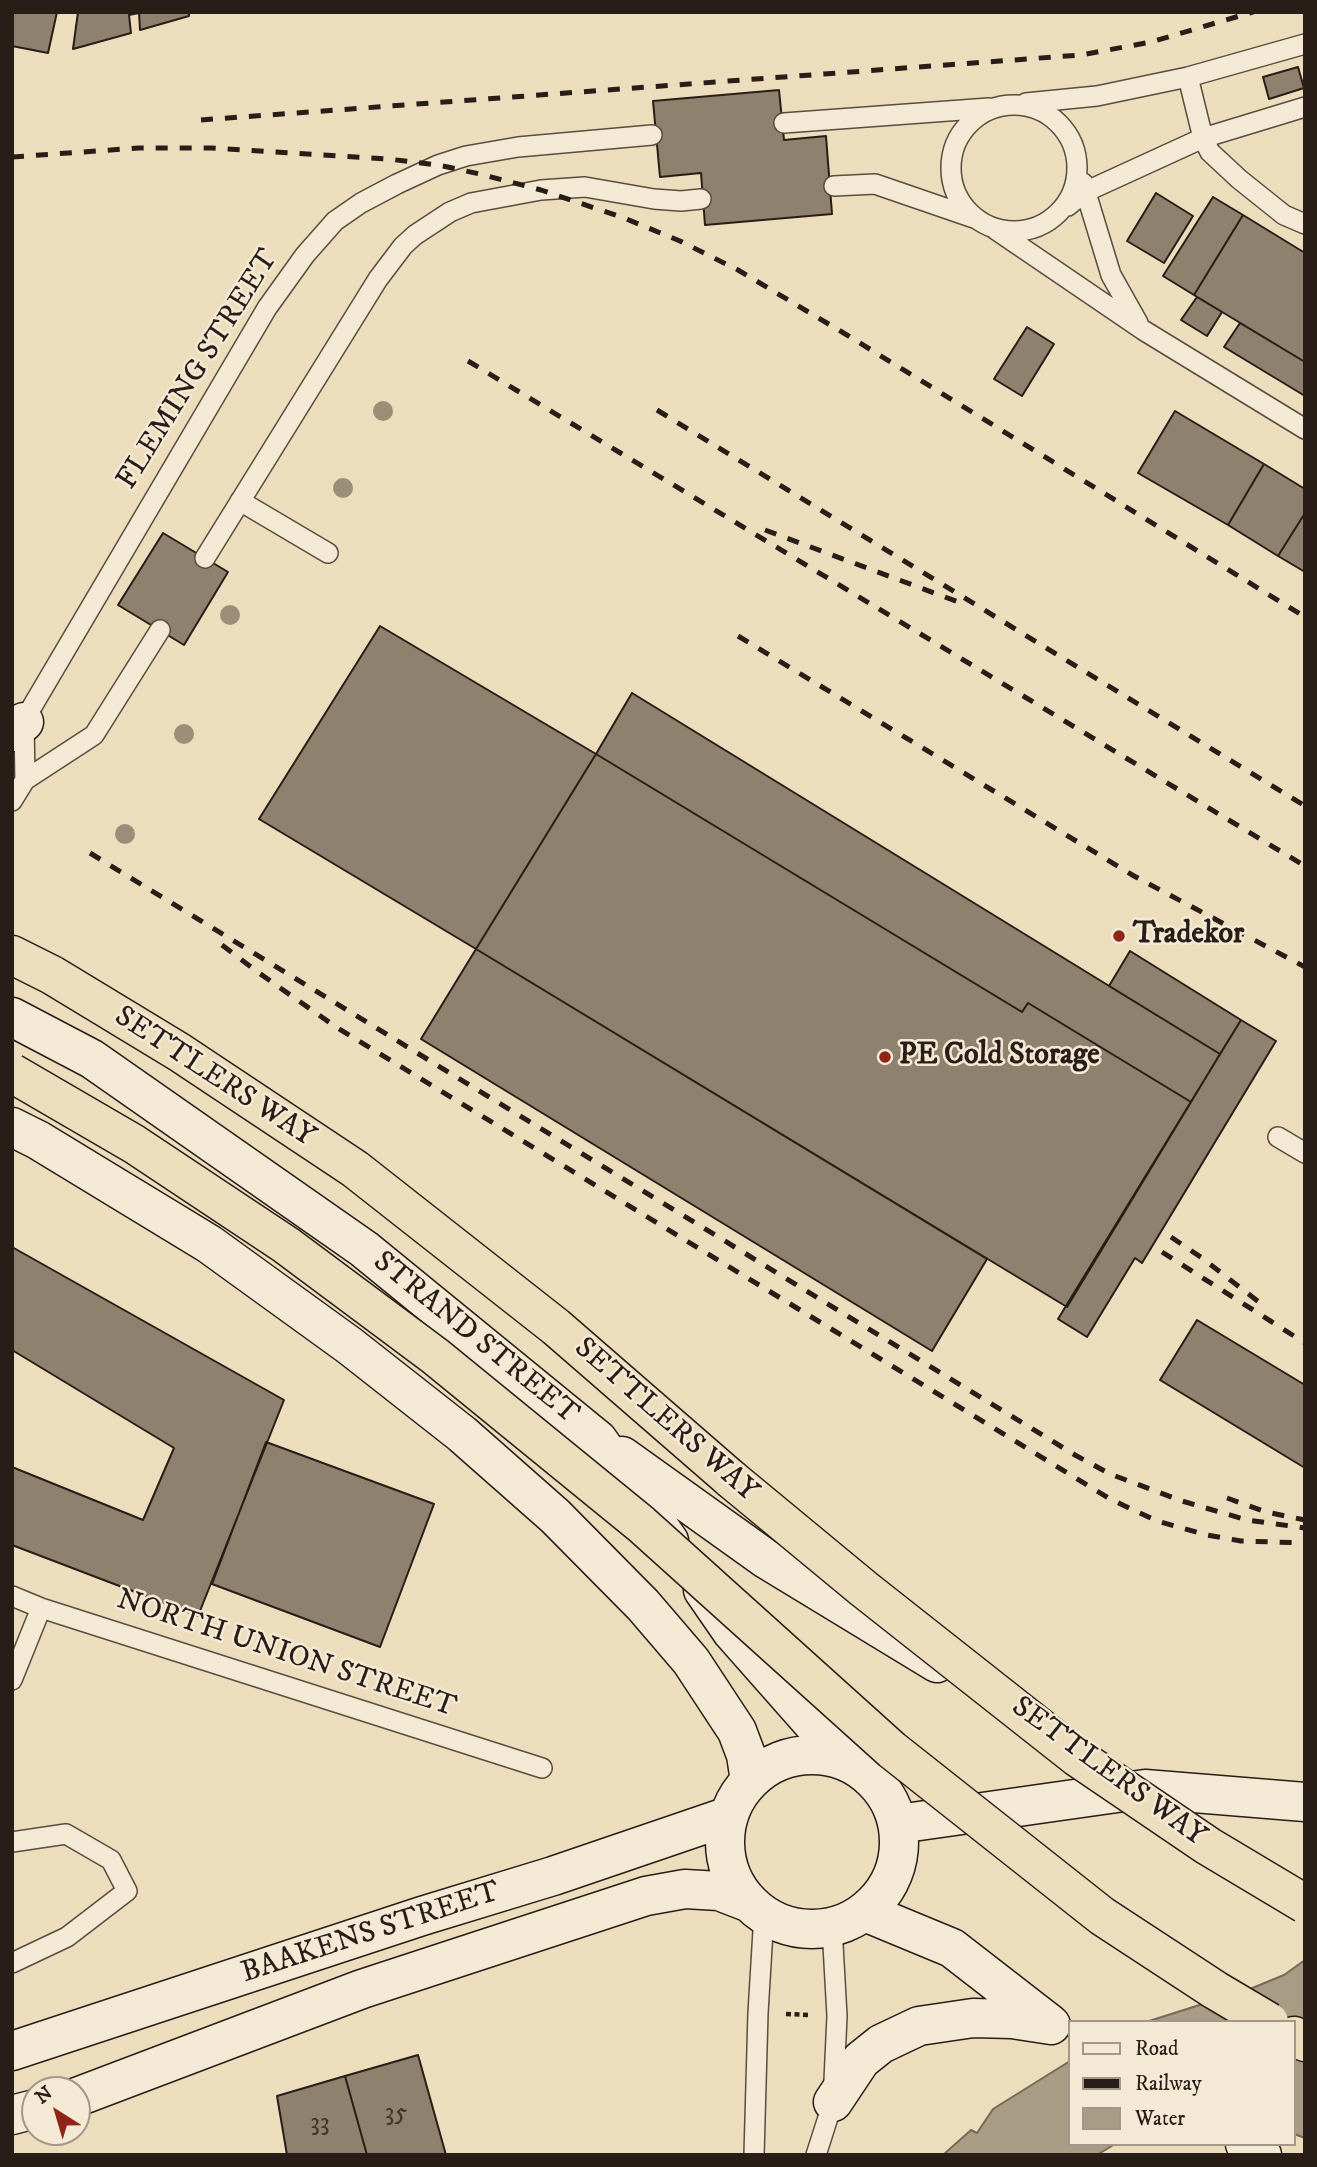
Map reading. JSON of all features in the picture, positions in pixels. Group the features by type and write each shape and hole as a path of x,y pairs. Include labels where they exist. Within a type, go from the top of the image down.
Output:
{"highway":[{"name":"SETTLERS WAY","path":"12,955 52,975 179,1052 355,1169 555,1327 864,1590 1077,1757 1208,1846 1305,1904"},
{"path":"12,1073 134,1144 275,1238 435,1356 641,1524 892,1750 1102,1916 1266,2020"}],"street":[{"name":"STRAND STREET","path":"12,1017 92,1059 364,1249 598,1440 732,1632 845,1760"},
{"path":"12,1127 209,1244 350,1346 462,1434 555,1516 643,1605 691,1661 737,1731 746,1755 750,1781"},
{"path":"598,1440 766,1559 1145,1789"},
{"path":"820,1755 845,1760 869,1775 888,1797 898,1824 900,1849 894,1873 883,1894 848,1919 808,1929 785,1925 757,1909 736,1884 727,1862 725,1839 729,1816 750,1781 771,1766 794,1756 820,1755"},
{"path":"898,1824 1145,1789 1305,1802"},
{"name":"BAAKENS STREET","path":"12,2051 422,1916 553,1876 729,1816"},
{"name":"BAAKENS STREET","path":"91,2092 362,1989 646,1896 685,1889 719,1891 757,1909"},
{"path":"848,1919 952,1948 1061,2031"},
{"path":"833,2102 861,2060 881,2044 919,2026 973,2018 1012,2019 1061,2031"}],"lane":[{"path":"784,122 993,107 1097,96 1188,77 1305,44"},
{"path":"1188,77 1203,138 1210,152 1284,215 1305,224"},
{"path":"1014,104 1030,106 1050,115 1065,130 1075,150 1111,275 1143,330"},
{"path":"975,218 960,202 952,183 950,161 957,140 970,122 993,107"},
{"path":"992,228 1012,231 1032,229 1049,220 1085,192 1203,138 1305,107"},
{"name":"FLEMING STREET","path":"25,780 18,727 267,308 299,263 335,221 361,203 397,184 438,165 466,156 518,147 652,135"},
{"path":"1049,220 1064,206 1074,189 1077,169 1075,150"},
{"path":"834,186 875,184 975,218 1143,330 1305,429"},
{"path":"205,558 378,279 403,246 430,224 471,204 562,188 586,187 654,199 701,199"},
{"path":"240,501 328,553"},
{"path":"12,801 25,780 94,735 160,630"},
{"path":"1278,1137 1305,1153"},
{"name":"NORTH UNION STREET","path":"12,1596 41,1608 542,1768"},
{"path":"12,1680 41,1608"},
{"path":"12,1842 66,1835 111,1860 127,1891 67,1937 12,1963"},
{"path":"754,2155 758,2013 757,1909"},
{"path":"816,2155 833,2102 837,2016 848,1919"}],"path":[{"path":"758,2013 837,2016"}],"water":[{"path":"1305,1960 1305,2138 1296,2135 1296,2020 1152,2020 1250,1989 1284,1975"},
{"path":"1068,2062 1068,2146 1112,2146 1097,2155 943,2155 971,2130 977,2133 993,2109"}],"building":[{"path":"12,12 57,12 48,53 12,46"},
{"path":"78,12 189,12 189,16 140,30 139,13 129,15 131,33 73,49"},
{"path":"1298,67 1304,88 1269,99 1263,77"},
{"path":"779,90 784,140 826,136 832,214 705,225 701,173 660,177 653,101"},
{"path":"1156,193 1193,216 1164,263 1127,241"},
{"path":"1213,197 1243,215 1194,295 1163,276"},
{"path":"1243,215 1305,253 1305,362 1194,295"},
{"path":"1197,297 1222,312 1207,336 1181,320"},
{"path":"1240,323 1305,362 1305,396 1224,347"},
{"path":"1027,327 1054,344 1022,396 994,379"},
{"path":"1175,411 1264,464 1228,525 1138,473"},
{"path":"1264,464 1305,489 1305,513 1278,556 1228,525"},
{"path":"1305,513 1305,572 1278,556"},
{"path":"163,533 228,572 184,645 118,605"},
{"path":"380,626 596,754 476,949 259,819"},
{"path":"632,693 1220,1054 1191,1102 1028,1003 1022,1012 596,754"},
{"name":"PE Cold Storage","path":"596,754 1022,1012 1028,1003 1191,1102 1067,1307 476,949"},
{"path":"476,949 987,1259 932,1351 421,1039"},
{"path":"1130,951 1241,1020 1220,1054 1109,986"},
{"path":"1241,1020 1276,1041 1142,1263 1135,1258 1087,1337 1058,1319"},
{"path":"12,1247 284,1400 198,1616 12,1545 12,1467 143,1520 174,1448 12,1350"},
{"path":"1197,1320 1305,1385 1305,1468 1160,1380"},
{"path":"266,1442 434,1504 380,1647 212,1584"},
{"path":"418,2055 446,2155 367,2155 345,2076"},
{"path":"345,2076 367,2155 287,2155 277,2096"}],"railway":[{"path":"201,120 1081,55 1151,42 1253,12"},
{"path":"12,157 139,148 211,148 388,159 438,165 480,174 541,190 624,218 680,241 738,270 1305,617"},
{"path":"468,361 1305,866"},
{"path":"657,410 1305,806"},
{"path":"765,530 961,603"},
{"path":"738,636 1134,876 1305,967"},
{"path":"90,853 1075,1455 1110,1474 1182,1501 1247,1520 1305,1528"},
{"path":"222,945 336,1027 1110,1499 1157,1521 1207,1535 1241,1541 1305,1543"},
{"path":"1171,1237 1264,1306"},
{"path":"1162,1252 1305,1343"},
{"path":"1227,1498 1266,1512 1305,1520"}],"place":[{"name":"Tradekor","path":"1119,936"},
{"name":"PE Cold Storage","path":"885,1057"}]}
